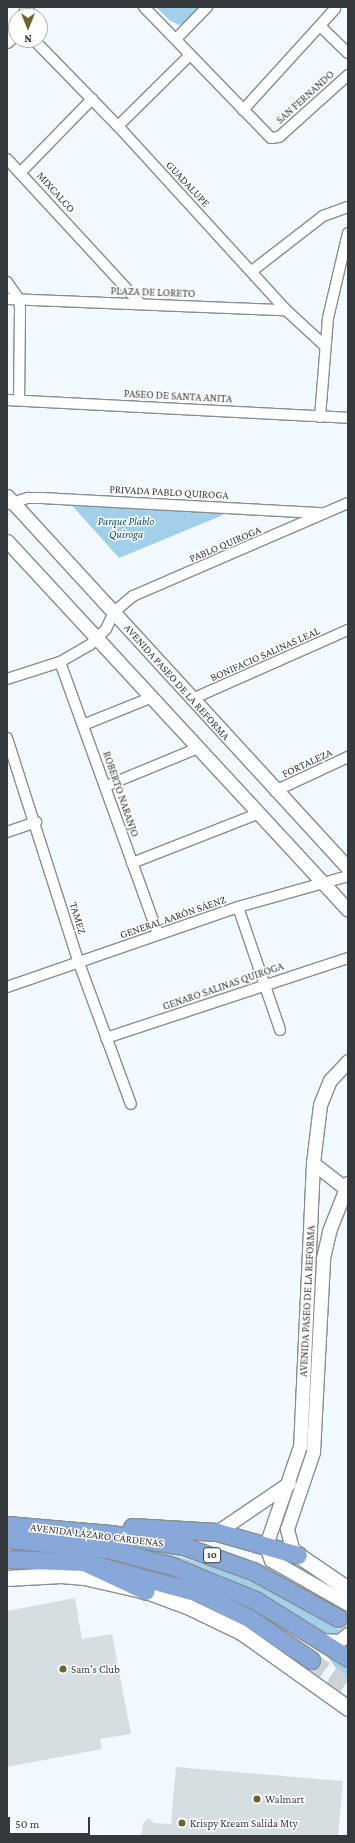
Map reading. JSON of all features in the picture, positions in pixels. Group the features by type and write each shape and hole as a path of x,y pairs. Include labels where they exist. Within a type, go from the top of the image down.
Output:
{"highway":[{"path":"42,1528 84,1525 217,1532 295,1552"},
{"name":"AVENIDA LÁZARO CÁRDENAS","path":"7,1535 42,1528 148,1539 220,1558 253,1571 338,1618"},
{"path":"7,1535 73,1531"},
{"path":"7,1535 108,1549 172,1566 255,1600 348,1658"},
{"path":"7,1559 84,1562 199,1593 249,1618 312,1660"},
{"path":"84,1562 146,1591"}],"main road":[{"path":"295,1552 348,1589"},
{"path":"7,1578 61,1575 106,1581 146,1591 188,1606 241,1632 346,1702"}],"street":[{"path":"144,7 176,40 189,56 243,110 335,9"},
{"path":"176,40 207,7"},
{"path":"320,26 348,53"},
{"name":"GUADALUPE","path":"42,48 118,126 286,310 324,345"},
{"path":"118,126 189,56"},
{"name":"SAN FERNANDO","path":"243,110 266,136 279,137 348,75"},
{"name":"MIXCALCO","path":"92,99 21,172 141,304"},
{"path":"7,159 21,172"},
{"path":"252,271 324,216 348,207"},
{"path":"320,416 324,345 334,284 348,233"},
{"path":"7,282 19,299 19,400"},
{"name":"PLAZA DE LORETO","path":"7,299 286,310"},
{"name":"PASEO DE SANTA ANITA","path":"7,400 348,418"},
{"name":"PRIVADA PABLO QUIROGA","path":"9,501 28,498 42,498 325,513"},
{"name":"AVENIDA PASEO DE LA REFORMA","path":"9,501 114,612 275,791 348,868"},
{"name":"PABLO QUIROGA","path":"114,612 133,596 348,503"},
{"path":"7,541 257,814 348,910"},
{"path":"7,679 60,662 98,640 114,612"},
{"name":"BONIFACIO SALINAS LEAL","path":"192,699 348,630"},
{"name":"ROBERTO NARANJO","path":"60,662 106,786 158,934"},
{"path":"83,725 150,698"},
{"name":"TAMEZ","path":"7,738 36,822 79,963 131,1104"},
{"path":"106,786 198,748"},
{"name":"FORTALEZA","path":"275,791 348,757"},
{"path":"132,863 257,814"},
{"path":"7,832 36,822"},
{"name":"GENERAL AARÓN SÁENZ","path":"7,987 238,907 322,882 348,876"},
{"path":"238,907 280,1030"},
{"name":"GENARO SALINAS QUIROGA","path":"106,1038 264,984 348,958"},
{"name":"AVENIDA PASEO DE LA REFORMA","path":"266,1545 289,1484 300,1446 313,1163 320,1105 330,1080 348,1061"},
{"path":"313,1163 347,1187"},
{"name":"AVENIDA PASEO DE LA REFORMA","path":"295,1552 288,1536 289,1519 313,1452 323,1258 329,1231 347,1187"},
{"path":"217,1532 289,1484"},
{"path":"266,1545 271,1560 348,1604"},
{"path":"318,1640 335,1642 348,1634"}],"green space":[{"path":"156,7 202,7 188,21 179,25 169,20"},
{"name":"Parque Plablo Quiroga","path":"68,501 223,509 223,515 119,558"},
{"path":"90,1543 159,1551 250,1578 348,1635 348,1684 318,1644 253,1602"}],"building":[{"name":"Sam's Club","path":"75,1598 82,1639 112,1634 131,1734 100,1739 102,1749 7,1767 7,1611"},
{"name":"Walmart","path":"176,1767 343,1781 338,1836 141,1836 143,1823 149,1818 154,1823 171,1824"}],"tunnel":[{"path":"338,1618 348,1625"},
{"path":"311,1660 348,1686"}],"place":[{"name":"Sam's Club","path":"63,1669"},
{"name":"Walmart","path":"257,1799"},
{"name":"Krispy Kream Salida Mty","path":"182,1823"}]}
